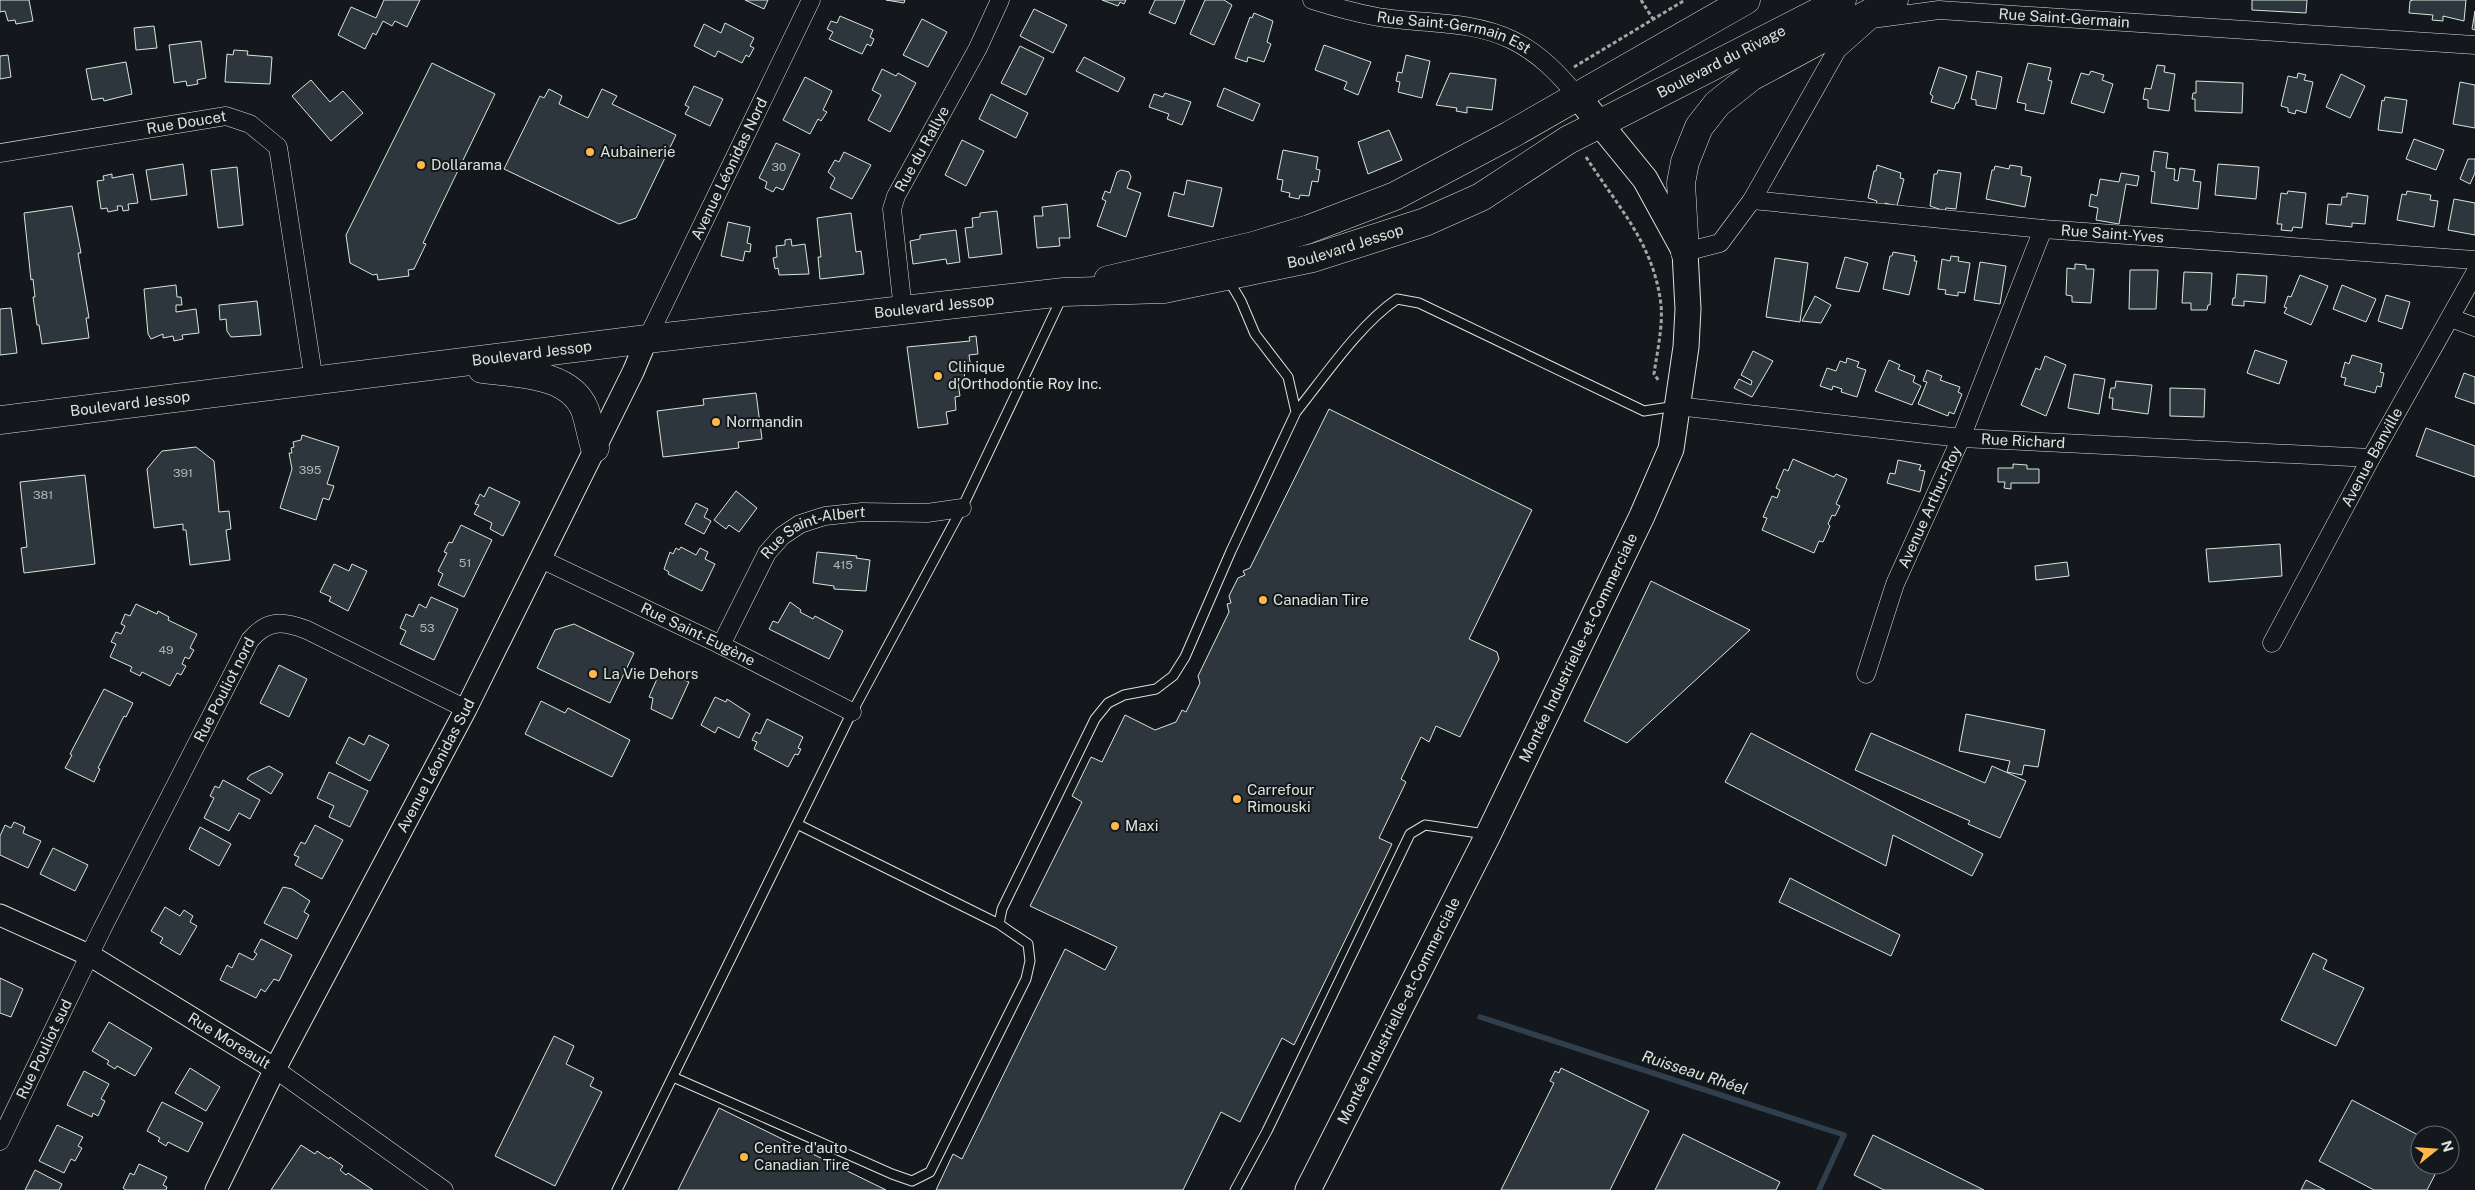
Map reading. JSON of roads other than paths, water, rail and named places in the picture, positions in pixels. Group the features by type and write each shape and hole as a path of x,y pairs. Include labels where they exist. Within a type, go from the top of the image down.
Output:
{"main road":[{"path":"1578,97 1746,0"},
{"name":"Boulevard du Rivage","path":"1601,123 1842,0"},
{"path":"1685,252 1681,183 1685,162 1699,127 1717,104 1751,77 1894,0"},
{"name":"Boulevard Jessop","path":"1064,292 1155,267 1253,246 1308,229 1395,196 1578,97"},
{"name":"Montée Industrielle-et-Commerciale","path":"1308,1190 1488,835 1642,516 1671,449 1686,347 1688,309 1685,252 1645,179 1578,97"},
{"name":"Boulevard Jessop","path":"0,420 647,339 903,310 1064,292 1164,289 1313,258 1424,222 1481,197 1568,140 1601,123"},
{"path":"446,364 544,378 571,389 584,409 595,448"}],"street":[{"name":"Avenue Léonidas Nord","path":"647,339 811,0"},
{"name":"Rue du Rallye","path":"903,310 892,209 894,202 978,48 1000,0"},
{"name":"Rue Saint-Germain Est","path":"1312,0 1378,17 1486,30 1512,40 1536,54 1560,76 1578,97"},
{"name":"Rue Saint-Germain","path":"1685,252 1720,243 1752,200 1837,50 1872,19 1939,10 2475,45"},
{"name":"Rue Doucet","path":"0,153 226,116 250,124 278,147 314,381"},
{"name":"Rue Saint-Yves","path":"1752,200 2043,229 2475,260"},
{"name":"Avenue Arthur-Roy","path":"1866,674 1895,584 1961,438 2043,229"},
{"name":"Avenue Banville","path":"2272,643 2371,458 2475,273"},
{"path":"2451,318 2475,327"},
{"name":"Avenue Léonidas Sud","path":"216,1190 275,1069 466,709 633,372 647,339"},
{"name":"Rue Richard","path":"1677,406 1961,438 2371,458"},
{"name":"Rue Saint-Albert","path":"721,645 767,553 782,536 800,524 825,516 862,512 927,514 962,508"},
{"name":"Rue Saint-Eugène","path":"541,559 721,645 852,712"},
{"name":"Rue Pouliot nord","path":"91,956 250,640 258,631 272,624 287,623 307,630 466,709"},
{"name":"Rue Moreault","path":"0,915 91,956 275,1069 444,1190"},
{"name":"Rue Pouliot sud","path":"0,1141 91,956"}],"lane":[{"path":"1226,277 1241,301 1255,334 1288,377 1296,412"},
{"path":"617,1190 852,712 962,508 1064,292"},
{"path":"999,924 1002,909 1095,719 1108,703 1124,695 1156,688 1173,676 1185,658 1231,551 1296,412 1384,308 1396,299 1419,303 1644,411 1677,406"},
{"path":"673,1077 892,1174 912,1180 930,1172 1026,978 1030,961 1028,944 999,924 797,824"},
{"path":"1235,1190 1267,1131 1410,834 1425,825 1488,835"}],"waterway":[{"name":"Ruisseau Rhéel","path":"1480,1017 1844,1135 1819,1190"}],"place":[{"name":"Aubainerie","path":"590,152"},
{"name":"Dollarama","path":"421,165"},
{"name":"Clinique d'Orthodontie Roy Inc.","path":"938,376"},
{"name":"Normandin","path":"716,422"},
{"name":"Canadian Tire","path":"1263,600"},
{"name":"La Vie Dehors","path":"593,674"},
{"name":"Carrefour Rimouski","path":"1237,799"},
{"name":"Maxi","path":"1115,826"},
{"name":"Centre d'auto Canadian Tire","path":"744,1157"}]}
